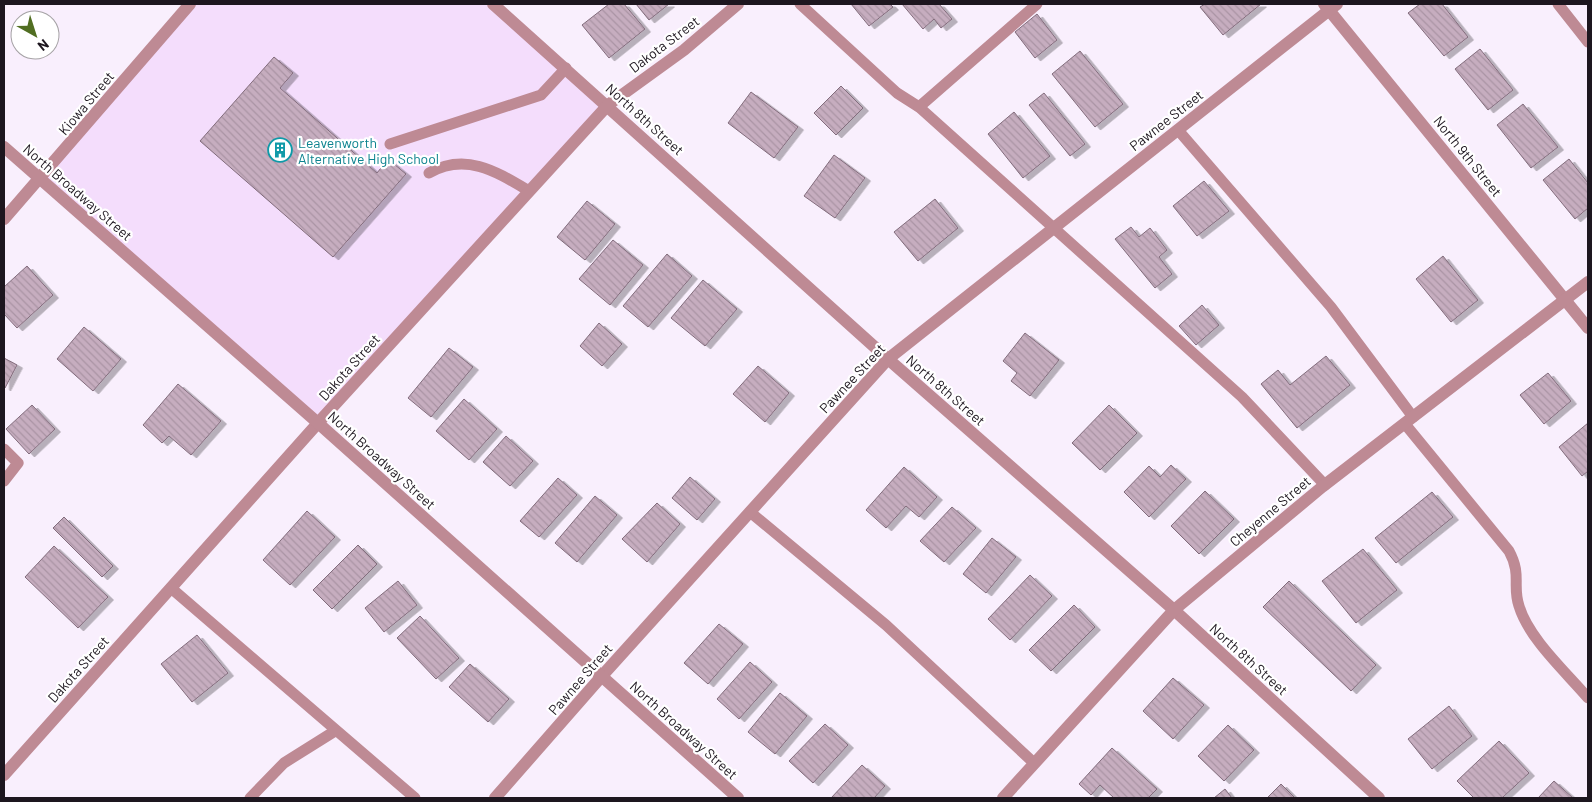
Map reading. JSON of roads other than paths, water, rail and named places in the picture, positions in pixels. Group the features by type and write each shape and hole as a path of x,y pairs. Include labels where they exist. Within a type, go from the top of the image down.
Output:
{"street":[{"name":"Kiowa Street","path":"4,219 41,179 190,4"},
{"name":"North 8th Street","path":"493,4 608,105 888,359 1174,610 1379,798"},
{"name":"Dakota Street","path":"4,775 318,423 608,105 684,50 738,4"},
{"name":"Pawnee Street","path":"495,798 601,677 888,359 1178,130 1330,6"},
{"name":"North 9th Street","path":"1330,6 1588,328"},
{"name":"North Broadway Street","path":"4,147 318,423 738,798"},
{"name":"Cheyenne Street","path":"1002,798 1174,610 1325,485 1588,282"}],"lane":[{"path":"800,4 897,93 919,107 1052,229 1242,397 1325,485"},
{"path":"919,107 1036,4"},
{"path":"1558,4 1588,42"},
{"path":"390,144 540,96 566,68"},
{"path":"1178,130 1332,307 1409,420 1509,551 1515,562 1518,579 1516,594 1524,620 1536,637 1588,698"},
{"path":"429,173 442,166 464,163 497,172 529,192"},
{"path":"4,449 18,462 4,481"},
{"path":"750,512 886,625 1034,763"},
{"path":"171,588 334,731 415,798"},
{"path":"250,798 284,763 334,731"}],"place":[{"name":"Leavenworth Alternative High School","path":"280,150"}]}
